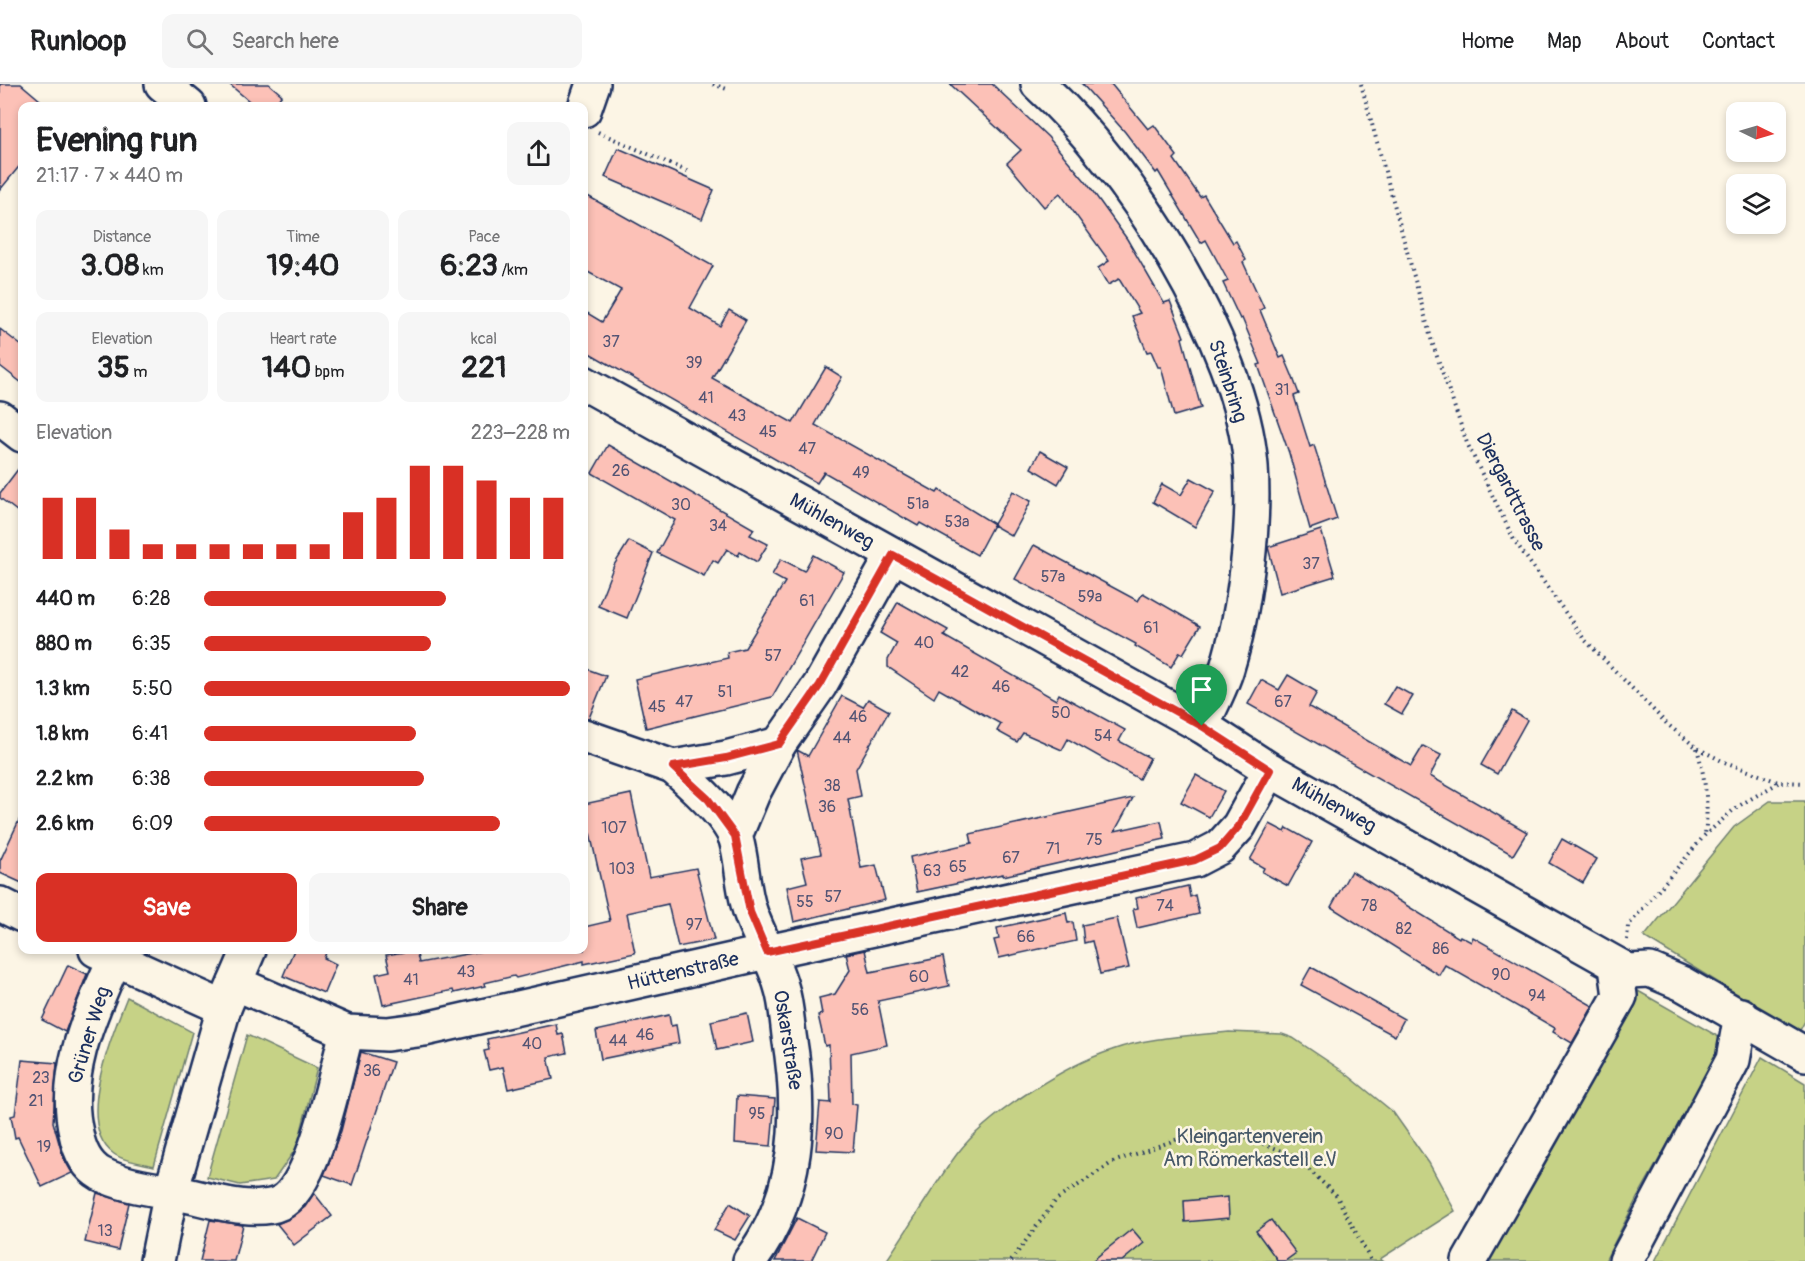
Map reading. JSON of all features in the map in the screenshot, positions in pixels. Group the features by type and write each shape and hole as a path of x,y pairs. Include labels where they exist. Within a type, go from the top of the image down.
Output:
{"street":[{"path":"162,84 184,102"},
{"path":"589,120 593,84"},
{"name":"Steinbring","path":"1038,84 1102,155 1140,205 1184,274 1217,343 1240,410 1251,466 1249,532 1240,613 1227,669 1202,726"},
{"name":"Mühlenweg","path":"588,385 1202,726 1270,770 1628,971 1650,970 1741,1015 1805,1053"},
{"path":"735,836 753,794 779,744 820,685 893,555"},
{"path":"588,737 673,767 726,758 779,744"},
{"name":"Oskarstraße","path":"673,767 708,799 735,836 750,912 781,986 794,1066 796,1138 782,1204 760,1247 750,1261"},
{"name":"Hüttenstraße","path":"106,954 346,1032 387,1034 425,1029 767,952 1195,860 1220,848 1239,826 1270,770"},
{"path":"0,904 18,913"},
{"name":"Grüner Weg","path":"106,954 93,1009 74,1071 70,1109 80,1153 100,1173 171,1192 249,1207 280,1203 305,1176 318,1140 346,1032"},
{"path":"157,1261 171,1192 229,995 247,954"},
{"path":"1469,1261 1620,996 1617,974 1621,966"},
{"path":"1626,1261 1733,1060 1741,1015"}],"path":[{"path":"713,84 727,89"},
{"name":"Diergardttrasse","path":"1360,84 1432,342 1467,443 1514,540 1584,639 1666,724 1697,748 1722,762 1778,782 1805,783"},
{"path":"589,120 691,173"},
{"path":"1697,748 1706,780 1709,805 1705,835"},
{"path":"1621,966 1626,957 1628,926 1705,835 1737,807 1778,782"},
{"path":"1011,1261 1056,1200 1113,1162 1181,1138 1240,1135 1293,1155 1336,1195 1371,1261"}],"green space":[{"path":"1770,801 1805,801 1805,1021 1799,1032 1644,937 1734,827"},
{"path":"1638,991 1726,1041 1637,1198 1605,1261 1481,1261"},
{"path":"127,997 192,1032 154,1166 127,1160 114,1154 102,1140 97,1122 96,1101 100,1078 113,1033"},
{"name":"Kleingartenverein Am Römerkastell e.V","path":"1229,1032 1282,1034 1293,1038 1344,1072 1393,1112 1429,1163 1455,1211 1380,1259 1383,1261 886,1261 957,1154 987,1123 1028,1093 1072,1067 1112,1050 1140,1042"},
{"path":"247,1035 317,1068 297,1147 274,1180 240,1185 207,1177"},
{"path":"1762,1057 1805,1083 1805,1261 1655,1261"}],"building":[{"path":"0,84 21,84 42,102 18,102 18,168 0,190"},
{"path":"229,84 269,84 282,95 276,102 250,102"},
{"path":"950,84 992,84 1048,137 1086,182 1127,239 1164,303 1170,301 1184,337 1182,338 1201,408 1174,416 1161,367 1158,367 1151,351 1147,352 1132,316 1140,313 1119,279 1108,285 1098,268 1109,261 1060,193 1044,207 1007,163 1021,150"},
{"path":"1082,84 1111,84 1148,129 1154,125 1177,156 1174,159 1200,197 1204,195 1233,243 1236,241 1246,260 1243,262 1264,308 1260,310 1280,358 1284,356 1299,394 1294,396 1310,447 1314,445 1337,519 1310,529 1289,453 1258,365 1261,364 1242,318 1240,319 1223,283 1228,281 1206,240 1201,243 1158,171 1156,173 1125,132"},
{"path":"618,148 714,190 702,219 605,177"},
{"path":"588,196 713,266 690,308 720,326 729,310 746,320 712,378 793,423 826,367 842,377 815,425 937,493 939,490 994,524 1013,491 1031,501 1012,536 993,525 977,555 920,523 918,526 824,472 817,483 588,352 588,313 602,322 621,290 588,272"},
{"path":"0,329 18,343 18,380 0,366"},
{"path":"608,445 754,529 750,535 768,544 757,562 740,552 738,556 727,549 718,563 713,560 704,576 657,553 675,520 592,473"},
{"path":"1040,451 1068,467 1058,484 1031,468"},
{"path":"18,469 18,512 0,498 0,493"},
{"path":"1191,478 1215,491 1195,527 1153,502 1162,484 1181,495"},
{"path":"1321,530 1335,576 1280,593 1268,547"},
{"path":"629,541 653,553 627,618 598,606 614,565"},
{"path":"1034,545 1138,601 1143,593 1200,626 1183,654 1180,652 1171,667 1135,646 1136,644 1015,579"},
{"path":"813,555 844,572 772,697 646,728 635,679 728,658 727,652 745,648 785,582 772,575 781,559 804,571"},
{"path":"898,602 948,630 944,636 1056,700 1059,694 1125,730 1119,741 1150,758 1139,779 1068,739 1062,750 1023,733 1017,742 997,731 1001,724 939,689 934,698 888,667 888,660 897,643 880,633"},
{"path":"588,669 606,676 588,718"},
{"path":"1288,675 1317,692 1309,707 1411,766 1423,746 1441,755 1430,776 1527,832 1513,855 1248,704 1261,680 1279,690"},
{"path":"1395,686 1413,696 1402,714 1384,704"},
{"path":"842,696 863,707 868,699 889,711 856,769 861,796 848,799 861,868 876,865 885,900 794,922 787,887 807,882 801,858 821,854 797,750 808,756"},
{"path":"1512,711 1527,720 1497,774 1481,765"},
{"path":"1196,775 1224,791 1209,817 1181,802"},
{"path":"631,794 649,877 696,868 714,940 678,947 668,904 627,913 635,953 584,964 584,961 516,978 514,976 454,993 453,990 383,1005 376,974 390,971 386,955 417,954 419,963 467,954 588,954 588,926 610,921 588,824 588,803"},
{"path":"1133,798 1115,831 1161,821 1165,839 1003,876 1003,874 917,892 910,857 972,843 970,834"},
{"path":"18,823 18,881 0,873 0,861"},
{"path":"1270,824 1285,832 1287,828 1312,842 1288,886 1262,872 1264,868 1250,860"},
{"path":"1562,839 1597,859 1583,883 1549,863"},
{"path":"1351,871 1459,938 1460,936 1471,942 1473,937 1593,1006 1572,1043 1553,1032 1555,1028 1445,965 1439,975 1331,907"},
{"path":"1188,886 1190,897 1195,895 1199,914 1137,928 1133,909 1138,908 1136,898"},
{"path":"1066,913 1068,923 1073,922 1076,941 999,958 994,940 999,939 997,928"},
{"path":"1117,918 1129,968 1100,974 1092,941 1084,943 1082,925"},
{"path":"865,950 870,972 943,957 949,986 878,1001 887,1045 851,1053 852,1104 857,1105 853,1152 816,1150 820,1102 831,1103 829,1045 825,1046 818,1015 822,1014 819,998 835,994 850,970 846,954"},
{"path":"292,954 326,954 324,958 336,964 324,993 283,976"},
{"path":"68,965 87,974 65,1032 42,1020"},
{"path":"1311,967 1404,1019 1395,1036 1301,985"},
{"path":"747,1013 753,1042 717,1050 711,1021"},
{"path":"669,1015 671,1026 676,1025 679,1043 601,1059 596,1031"},
{"path":"556,1024 558,1035 563,1034 567,1053 548,1057 553,1079 508,1089 503,1067 489,1070 484,1051 489,1050 487,1039"},
{"path":"361,1052 393,1062 352,1185 324,1175 341,1131"},
{"path":"22,1060 57,1063 53,1122 63,1157 72,1173 42,1187 18,1137 15,1138 11,1116 15,1115"},
{"path":"737,1096 775,1099 771,1146 735,1143"},
{"path":"97,1193 129,1203 118,1250 85,1242"},
{"path":"314,1193 332,1216 294,1245 277,1224 292,1217 305,1207"},
{"path":"1228,1197 1229,1218 1185,1222 1184,1201"},
{"path":"730,1203 750,1216 735,1240 714,1230"},
{"path":"797,1218 825,1232 811,1261 775,1261"},
{"path":"210,1220 243,1225 234,1261 200,1261"},
{"path":"1271,1220 1296,1253 1285,1261 1278,1261 1256,1231"},
{"path":"1132,1229 1144,1243 1122,1261 1092,1261"}],"route":[{"path":"893,555 1202,726 1270,770 1239,826 1220,848 1195,860 767,952 750,912 735,836 708,799 673,767 726,758 779,744 820,685 893,555"}]}
